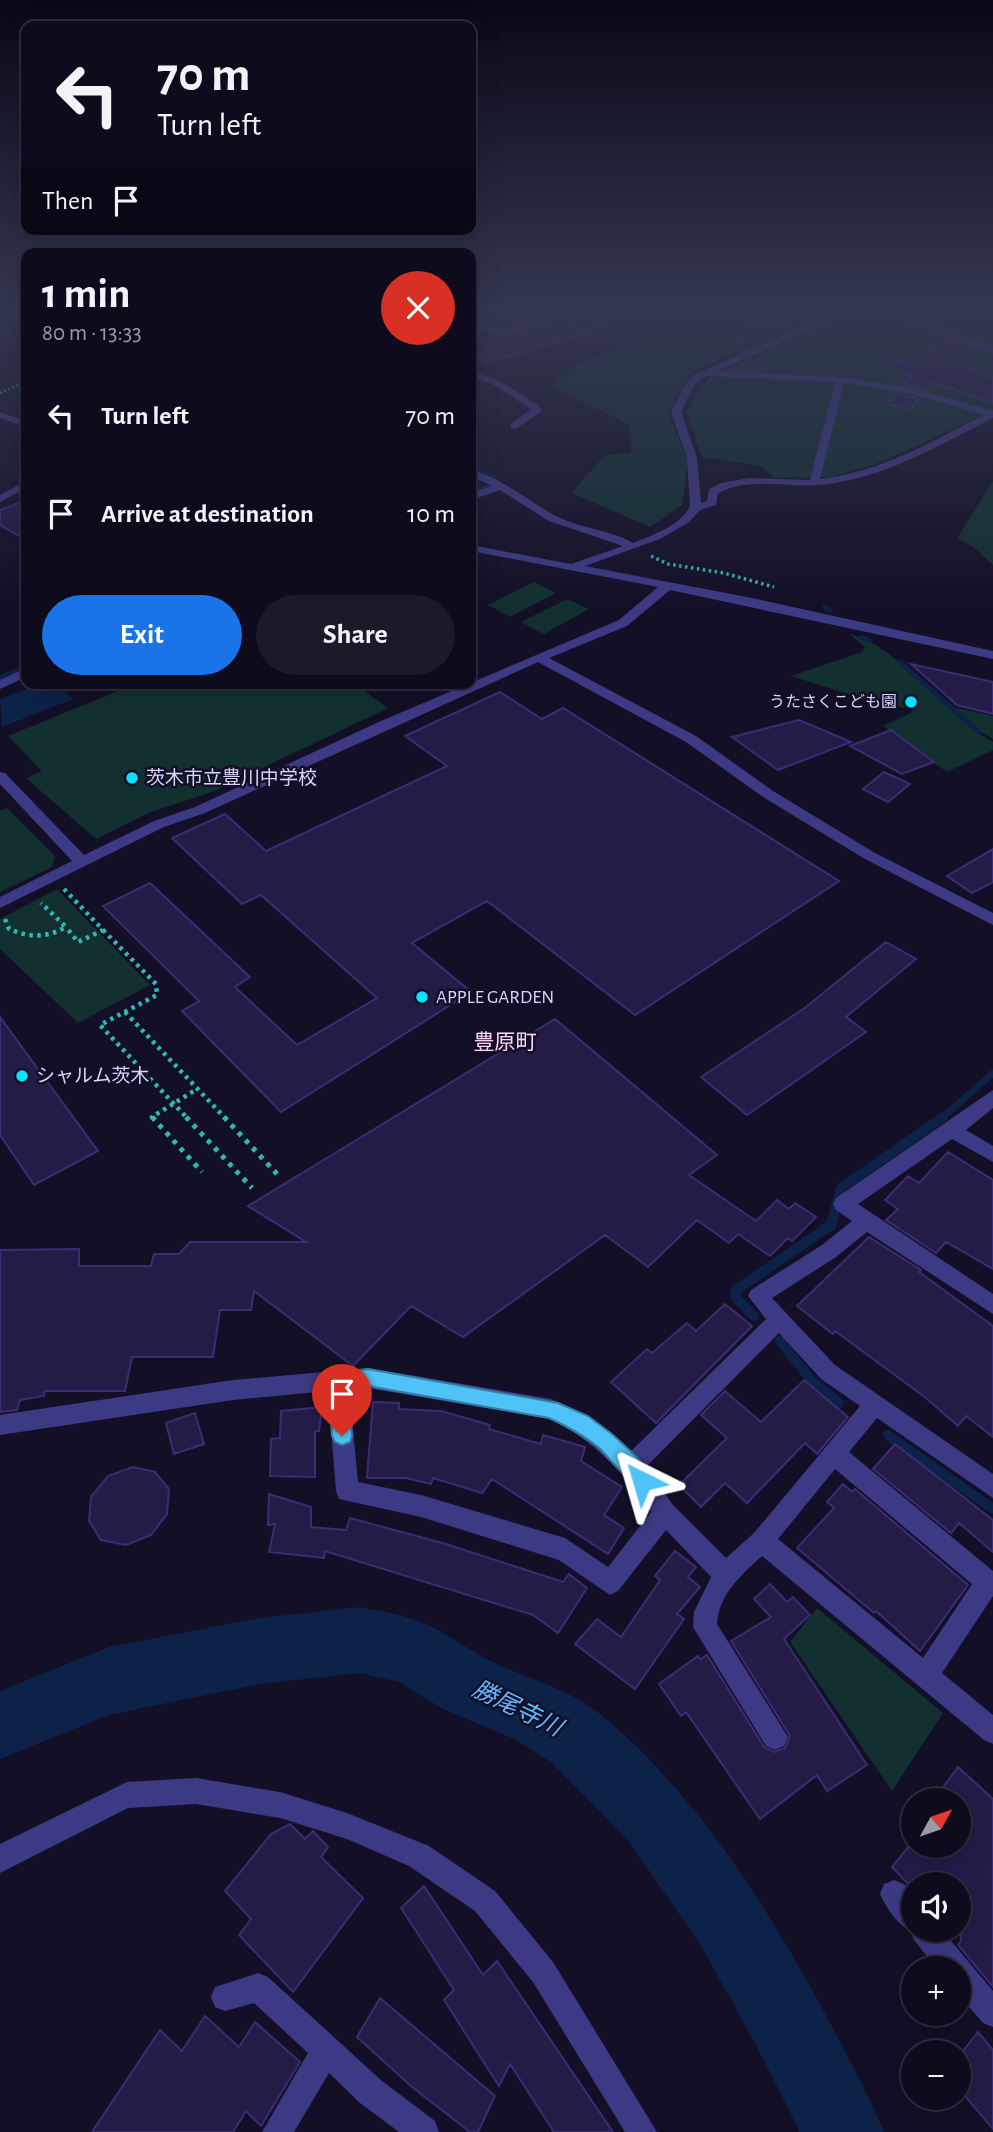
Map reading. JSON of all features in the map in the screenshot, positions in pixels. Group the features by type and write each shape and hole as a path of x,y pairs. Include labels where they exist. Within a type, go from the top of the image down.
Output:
{"street":[{"path":"514,426 531,417 537,411 536,408"},
{"path":"678,408 676,412 690,446 696,508"},
{"path":"814,483 833,408"},
{"path":"974,408 993,414"},
{"path":"569,568 673,529 696,508 712,503 713,491 720,487 747,481 814,483 863,474 886,466 993,414"},
{"path":"0,415 21,422"},
{"path":"476,475 501,486 554,519 611,534 631,546"},
{"path":"476,495 501,486"},
{"path":"0,499 21,487"},
{"path":"476,549 667,586 993,655"},
{"path":"476,685 623,623 667,586"},
{"path":"538,657 691,738 768,794 836,835 993,920"},
{"path":"0,685 21,674"},
{"path":"1,909 82,862 159,824 200,810 467,689"},
{"path":"0,776 82,862"},
{"path":"993,1097 985,1112 951,1130 843,1204 993,1305"},
{"path":"951,1130 993,1155"},
{"path":"866,1221 829,1251 758,1296 828,1372 993,1487"},
{"path":"631,1465 654,1446 779,1319"},
{"path":"0,1425 233,1390 368,1378 551,1409 581,1423 631,1465 665,1513 725,1574"},
{"path":"338,1380 347,1491 421,1506 565,1550 610,1583 665,1513"},
{"path":"775,1737 705,1627 706,1612 725,1574 762,1541 874,1405"},
{"path":"835,1455 988,1582 926,1676"},
{"path":"762,1541 993,1731"},
{"path":"0,1859 57,1828 127,1796 196,1791 280,1805 347,1826 419,1856 485,1901 543,1972 642,2132"},
{"path":"894,1894 901,1902"},
{"path":"934,1942 945,1956"},
{"path":"225,1997 258,1987 371,2092 424,2132"},
{"path":"971,1987 993,2013"},
{"path":"277,2132 326,2051"}],"path":[{"path":"60,885 156,984 157,995 100,1025 252,1188"},
{"path":"35,897 78,942 103,930"},
{"path":"1,909 9,929 20,934 50,936 66,928"},
{"path":"125,1012 277,1174"},
{"path":"197,1089 152,1117 202,1172"}],"green space":[{"path":"596,408 670,408 668,412 688,461 682,505 650,527 571,493 605,455 631,453 630,425"},
{"path":"688,408 993,408 993,417 985,415 876,464 832,477 775,478 760,466 702,457 686,412"},
{"path":"993,481 993,565 973,547 957,538"},
{"path":"534,582 556,593 510,617 488,605"},
{"path":"567,599 589,609 544,634 521,622"},
{"path":"849,634 867,640 904,666 958,716 993,742 993,750 947,772 883,726 911,713 912,710 791,676 862,652 865,647"},
{"name":"茨木市立豊川中学校","path":"123,689 362,689 388,708 212,792 151,812 96,839 26,778 42,771 8,736"},
{"path":"952,707 993,716 993,739 980,731"},
{"path":"7,808 55,856 52,867 0,892 0,811"},
{"path":"57,889 150,985 78,1023 0,949 0,919"},
{"path":"817,1608 943,1713 892,1791 790,1642"}],"water":[{"path":"27,689 62,689 73,699 2,727 0,699"}],"building":[{"path":"21,502 21,537 0,525 0,510"},
{"path":"911,664 993,682 993,714 957,705"},
{"path":"500,692 542,719 563,708 839,881 635,1015 487,901 412,943 471,992 281,1112 182,1011 199,1001 103,906 150,883 250,977 235,987 297,1045 377,998 261,895 242,904 172,838 225,814 266,851 447,766 405,736"},
{"path":"799,720 851,742 778,770 732,737"},
{"path":"891,730 934,762 902,774 850,746"},
{"path":"884,772 910,784 888,802 863,789"},
{"path":"993,849 993,882 972,893 947,876"},
{"path":"886,942 916,959 846,1017 866,1032 747,1115 701,1077 806,1007"},
{"name":"シャルム茨木","path":"0,1017 98,1151 34,1185 0,1135"},
{"path":"555,1019 717,1155 689,1175 756,1221 777,1200 789,1209 795,1203 816,1217 792,1241 788,1238 770,1256 738,1234 729,1243 697,1220 648,1267 605,1235 463,1337 411,1306 353,1366 254,1291 251,1310 220,1310 213,1357 132,1357 125,1391 45,1391 44,1396 20,1400 17,1410 0,1412 0,1250 79,1249 79,1266 151,1266 154,1254 179,1254 190,1242 306,1242 248,1206"},
{"path":"948,1152 993,1180 993,1269 946,1242 936,1253 886,1220 898,1209 885,1200 908,1176 919,1183"},
{"path":"869,1237 921,1270 919,1272 993,1326 993,1437 966,1416 958,1426 926,1398 797,1306"},
{"path":"725,1304 752,1326 656,1423 611,1382 647,1349 652,1353 687,1323 696,1331"},
{"path":"804,1380 848,1417 817,1454 805,1443 747,1503 725,1483 701,1507 679,1485 727,1438 701,1415 725,1391 761,1422"},
{"path":"373,1402 399,1403 399,1409 441,1411 541,1444 543,1435 585,1447 581,1461 622,1487 604,1515 624,1528 608,1554 492,1479 482,1493 433,1478 431,1484 406,1478 367,1478"},
{"path":"322,1407 319,1431 315,1432 315,1477 270,1476 271,1439 280,1438 281,1411"},
{"path":"195,1413 204,1444 174,1454 166,1423"},
{"path":"895,1444 993,1520 993,1552 959,1523 951,1533 873,1469"},
{"path":"133,1467 155,1472 169,1489 167,1514 151,1535 126,1545 101,1540 89,1521 91,1497 108,1476"},
{"path":"843,1484 852,1492 855,1489 968,1585 920,1651 876,1611 874,1613 797,1548 834,1508 827,1502"},
{"path":"269,1494 311,1507 311,1527 346,1530 350,1518 446,1544 563,1582 569,1574 587,1588 558,1633 533,1615 325,1551 324,1558 269,1552 275,1524 268,1525"},
{"path":"675,1551 696,1567 688,1577 700,1587 677,1614 684,1619 635,1689 575,1644 597,1619 621,1637 660,1580 655,1576"},
{"path":"770,1584 787,1602 793,1597 810,1615 784,1639 867,1765 827,1791 817,1775 760,1819 686,1712 681,1716 659,1684 698,1656 700,1659 707,1655 764,1747 774,1752 785,1748 790,1736 731,1641 771,1617 754,1599"},
{"path":"958,1767 993,1799 993,1987 971,1961 971,1956 967,1956 958,1945 960,1942 971,1942 971,1872 901,1872 901,1877 892,1867 901,1856 901,1858 971,1858 971,1788 943,1788"},
{"path":"290,1824 305,1839 313,1831 328,1847 321,1857 363,1898 293,1992 239,1935 251,1919 225,1891 271,1834"},
{"path":"424,1886 483,1975 497,1961 613,2132 554,2132 510,2064 499,2086 444,2000 454,1990 401,1908"},
{"path":"380,1998 495,2096 478,2132 470,2132 412,2087 357,2037"},
{"path":"205,2016 239,2047 255,2022 300,2062 261,2126 246,2111 233,2132 92,2132 160,2030 182,2051"},
{"path":"978,2032 993,2050 993,2129 971,2103 971,2041"}],"waterway":[{"path":"476,471 494,477"},
{"path":"476,490 491,486"},
{"path":"825,607 830,610"},
{"path":"862,637 870,641"},
{"path":"900,662 979,732"},
{"path":"0,678 21,668"},
{"path":"941,1119 993,1073"},
{"path":"754,1316 735,1297 736,1290 831,1225 841,1188 943,1117"},
{"path":"780,1341 812,1381 839,1403"},
{"path":"888,1435 993,1509"},
{"name":"勝尾寺川","path":"0,1725 109,1681 260,1651 360,1640 411,1651 467,1685 536,1714 575,1738 652,1814 727,1917 784,2017 843,2132"}],"place":[{"name":"うたさくこども園","path":"911,702"},
{"name":"茨木市立豊川中学校","path":"132,778"},
{"name":"APPLE GARDEN","path":"422,997"},
{"name":"シャルム茨木","path":"22,1076"}],"district":[{"name":"豊原町","path":"505,1042"}],"route":[{"path":"342,1436 338,1380 368,1378 457,1391 551,1409 581,1423 631,1465 642,1481"}]}
